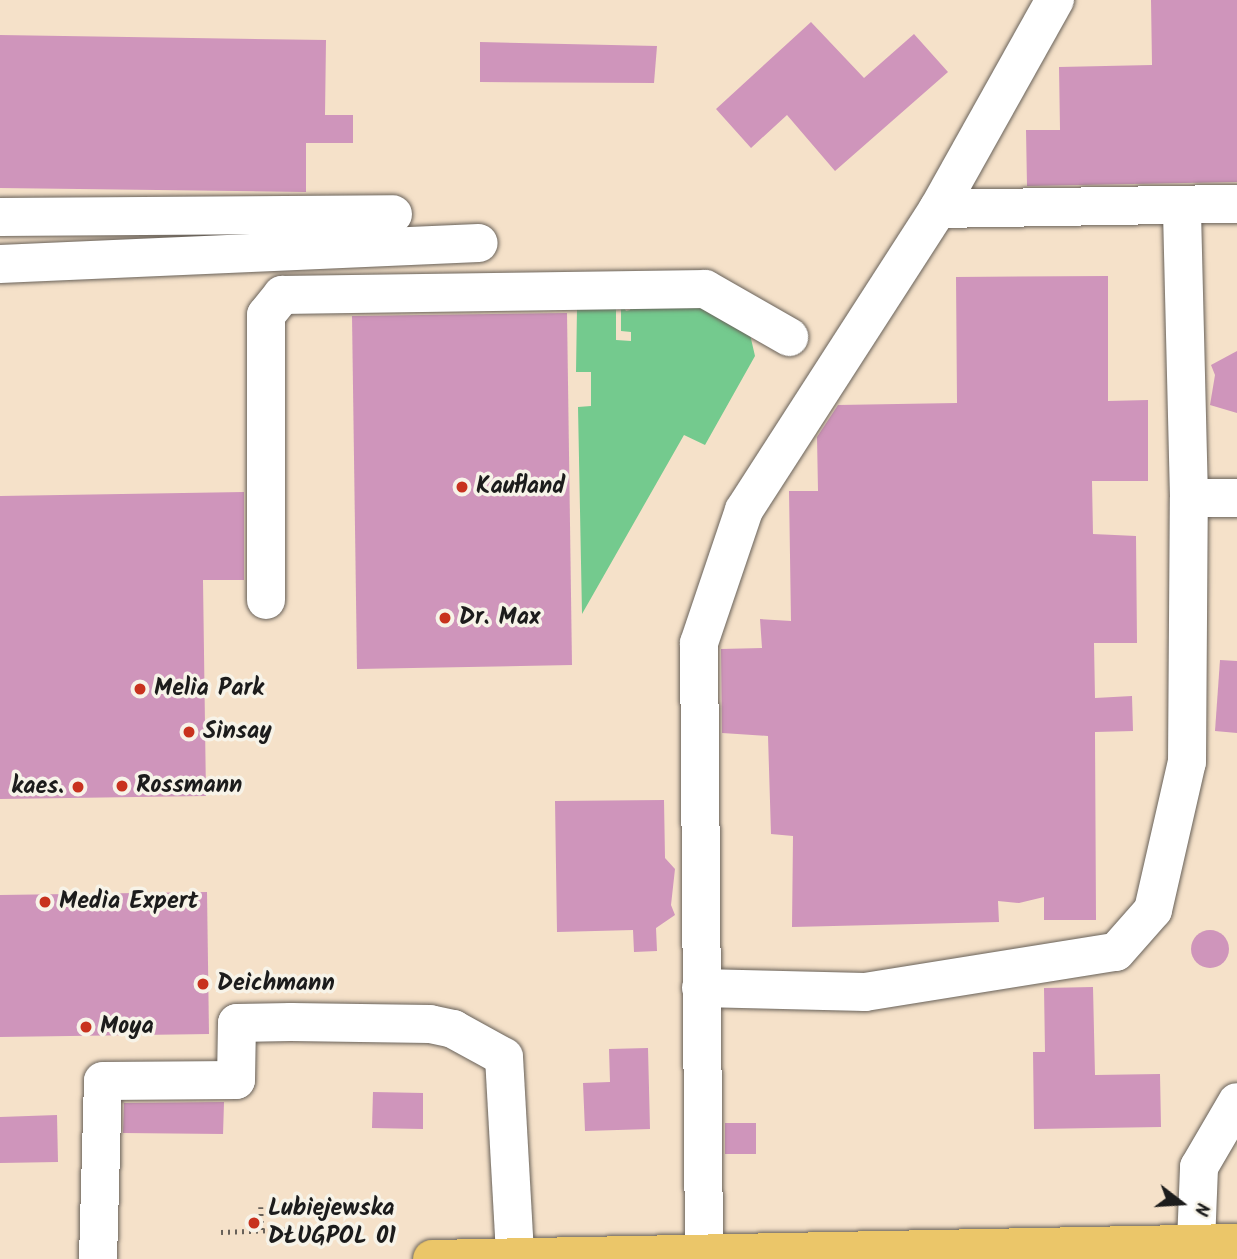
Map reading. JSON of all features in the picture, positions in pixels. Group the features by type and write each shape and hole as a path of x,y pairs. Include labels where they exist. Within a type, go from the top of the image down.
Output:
{"main road":[{"path":"432,1259 515,1254 1237,1243"}],"lane":[{"path":"704,1251 699,643 744,510 938,209 1055,0"},
{"path":"938,209 1237,204"},
{"path":"701,988 865,992 1116,952 1153,910 1188,762 1189,498 1182,205"},
{"path":"0,217 393,214"},
{"path":"0,264 479,243"},
{"path":"266,600 266,315 282,296 705,289 789,337"},
{"path":"1189,498 1237,498"},
{"path":"98,1259 103,1081 236,1080 237,1023 291,1022 430,1024 453,1029 504,1057 515,1254"},
{"path":"1196,1243 1199,1167 1237,1102"}],"path":[{"path":"261,1207 262,1230"},
{"path":"221,1232 306,1229"}],"green space":[{"path":"631,301 690,301 749,330 755,356 705,445 684,435 582,614 578,407 591,406 591,372 576,372 577,308 616,308 616,340 631,341 631,332 621,331 621,302 626,311 630,310"}],"building":[{"path":"1151,0 1237,0 1237,182 1027,186 1026,130 1060,130 1059,67 1152,65"},
{"path":"811,22 864,78 914,34 948,72 835,171 787,115 751,148 716,109"},
{"path":"0,35 326,40 325,115 353,115 353,143 306,143 306,192 0,188"},
{"path":"480,42 657,46 654,83 480,82"},
{"path":"1108,276 1108,401 1148,400 1148,481 1092,481 1093,534 1136,536 1137,643 1094,643 1095,698 1132,696 1133,731 1095,732 1096,920 1044,920 1044,897 1019,903 998,901 999,922 792,927 793,836 771,834 768,736 722,733 721,649 762,648 760,619 791,621 789,491 818,491 817,437 838,405 957,403 956,277"},
{"name":"Kaufland","path":"567,313 572,665 357,669 352,316"},
{"path":"1237,351 1237,413 1210,405 1215,375 1211,365"},
{"path":"244,492 244,580 203,580 206,796 0,799 0,496"},
{"path":"1220,660 1237,661 1237,733 1215,731"},
{"path":"664,800 665,858 675,869 671,905 675,915 656,928 657,951 634,952 633,930 557,932 555,801"},
{"path":"207,892 209,1034 0,1037 0,895"},
{"path":"1210,930 1223,936 1229,949 1223,962 1210,968 1197,962 1191,949 1197,936"},
{"path":"1093,987 1095,1075 1160,1074 1161,1127 1034,1129 1033,1052 1045,1052 1044,988"},
{"path":"648,1048 650,1129 585,1131 583,1083 610,1082 609,1049"},
{"path":"373,1092 423,1093 423,1129 372,1128"},
{"path":"224,1102 223,1134 123,1133 124,1103"},
{"path":"57,1115 58,1162 0,1163 0,1117"},
{"path":"725,1123 756,1123 756,1154 725,1154"}],"place":[{"name":"Kaufland","path":"462,487"},
{"name":"Dr. Max","path":"445,618"},
{"name":"Melia Park","path":"140,689"},
{"name":"Sinsay","path":"189,732"},
{"name":"Rossmann","path":"122,786"},
{"name":"kaes.","path":"78,787"},
{"name":"Media Expert","path":"45,902"},
{"name":"Deichmann","path":"203,984"},
{"name":"Moya","path":"86,1027"},
{"name":"Lubiejewska DŁUGPOL 01","path":"254,1223"}]}
